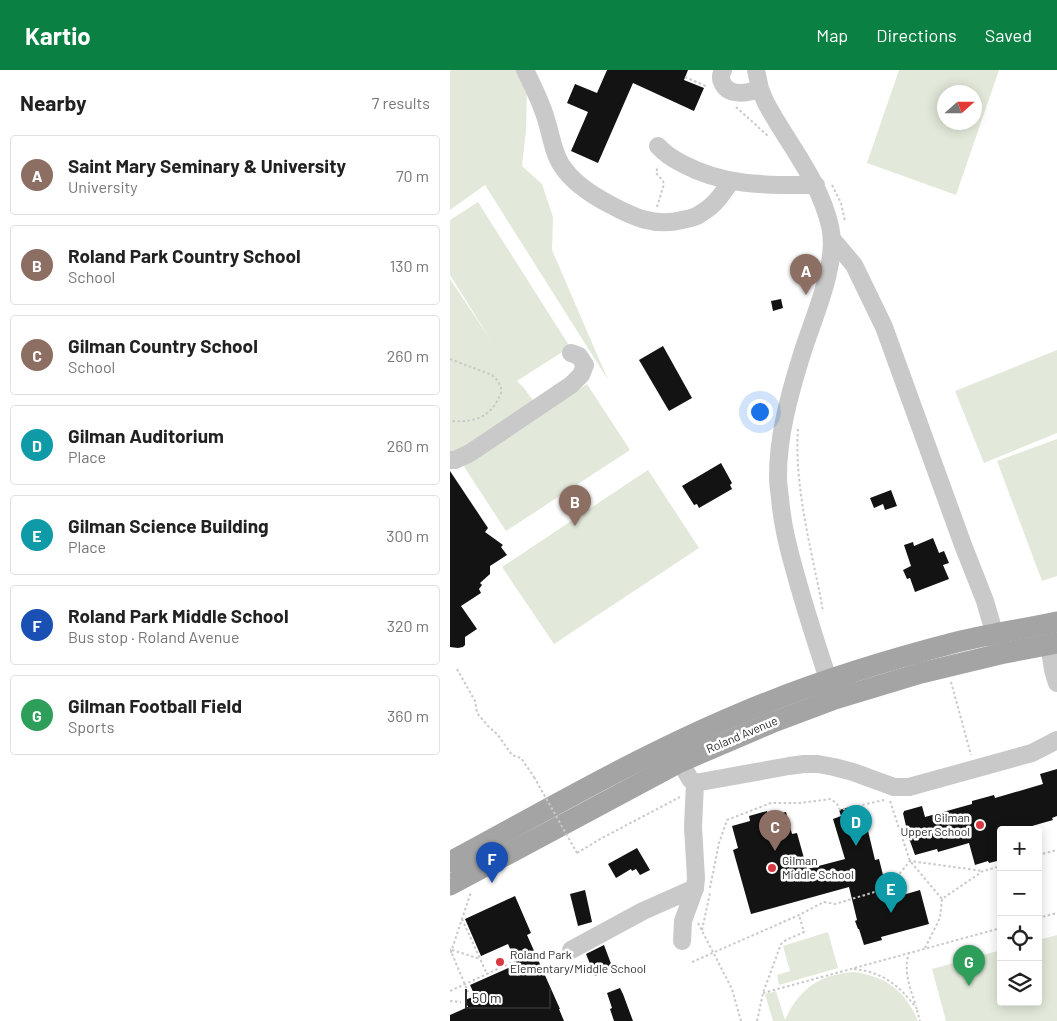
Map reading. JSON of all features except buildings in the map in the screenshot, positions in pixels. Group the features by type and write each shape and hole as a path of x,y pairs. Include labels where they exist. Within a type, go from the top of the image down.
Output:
{"main road":[{"name":"Roland Avenue","path":"450,862 617,772 771,723 832,689 921,673 1057,622"},
{"name":"Roland Avenue","path":"997,644 1053,644"},
{"name":"Roland Avenue","path":"450,885 676,753"}],"lane":[{"path":"526,70 543,111 561,166 577,183 620,210 635,217 662,223 691,218 711,206 731,182"},
{"path":"723,70 721,74 722,81 725,87 730,90 736,93 744,93 760,89"},
{"path":"756,70 760,89 773,115 816,185 824,206 832,239 829,269 824,288 800,358 784,419 779,448 778,478 786,540 832,689"},
{"path":"658,155 669,156 699,172 731,182 816,185"},
{"path":"832,239 854,265 884,327 985,601 997,644"},
{"path":"450,460 455,460 470,453 582,376 584,365 580,356 571,352"},
{"path":"1053,644 1053,670 1057,682"},
{"path":"695,789 804,764 834,766 885,784 902,787 923,784 1032,753 1057,740"},
{"path":"676,753 695,789 693,827 696,865 695,888 683,922 682,941"},
{"path":"571,950 643,911 695,888"}],"path":[{"path":"685,77 707,87"},
{"path":"736,107 770,139"},
{"path":"656,212 664,184 656,172 658,155"},
{"path":"450,359 492,375 498,381 502,390 497,403 486,414 472,420 450,422"},
{"path":"798,428 799,476 810,549 823,613"},
{"path":"457,669 474,701 477,713 498,735 512,755 521,758 534,777 576,853 695,789"},
{"path":"950,682 974,769"},
{"path":"702,930 719,842 726,820 771,803 800,803 831,799 840,810 889,799 910,860 942,899 940,918 925,948"},
{"path":"1042,854 1057,850"},
{"path":"910,860 983,871"},
{"path":"692,962 824,902 835,904 888,888 910,860"},
{"path":"942,899 983,871 997,867"},
{"path":"468,992 451,951 472,889"},
{"path":"688,906 732,989 740,1021"},
{"path":"1042,917 1057,913"},
{"path":"757,1021 763,992 781,944 804,932 799,915"},
{"path":"462,919 487,974"},
{"path":"763,992 997,929"},
{"path":"451,951 480,959"},
{"path":"909,952 906,972 920,1021"},
{"path":"450,991 515,961"},
{"path":"851,968 866,970 885,978 903,991 917,1009"},
{"path":"450,1001 461,1002"}],"green space":[{"path":"450,70 520,70 527,86 526,130 522,166 542,184 553,217 552,250 608,380 485,185 450,210"},
{"path":"899,70 999,70 982,119 982,85 937,85 937,130 978,130 956,195 867,163"},
{"path":"478,202 570,347 517,381 535,403 466,450 450,451 450,279 490,339 450,275 450,220"},
{"path":"1057,350 1057,433 984,463 955,391"},
{"path":"587,384 630,450 506,531 463,465"},
{"path":"1057,439 1057,576 1042,581 997,461"},
{"path":"648,470 699,548 554,644 502,567"},
{"path":"828,932 838,968 779,985 777,975 790,971 783,946"},
{"path":"1057,935 1057,1021 946,1021 932,969 997,951 997,1006 1042,1006 1042,939"},
{"path":"854,972 885,981 901,993 918,1021 773,1021 765,994 776,991 785,1020 797,1000 812,985 831,976"}],"place":[{"name":"Saint Mary Seminary & University","path":"806,295"},
{"name":"Roland Park Country School","path":"575,526"},
{"name":"Gilman Upper School","path":"980,825"},
{"name":"Gilman Auditorium","path":"856,846"},
{"name":"Gilman Country School","path":"775,851"},
{"name":"Gilman Middle School","path":"772,868"},
{"name":"Roland Park Middle School","path":"492,883"},
{"name":"Gilman Science Building","path":"891,913"},
{"name":"Roland Park Elementary/Middle School","path":"500,962"},
{"name":"Gilman Football Field","path":"969,986"}]}
